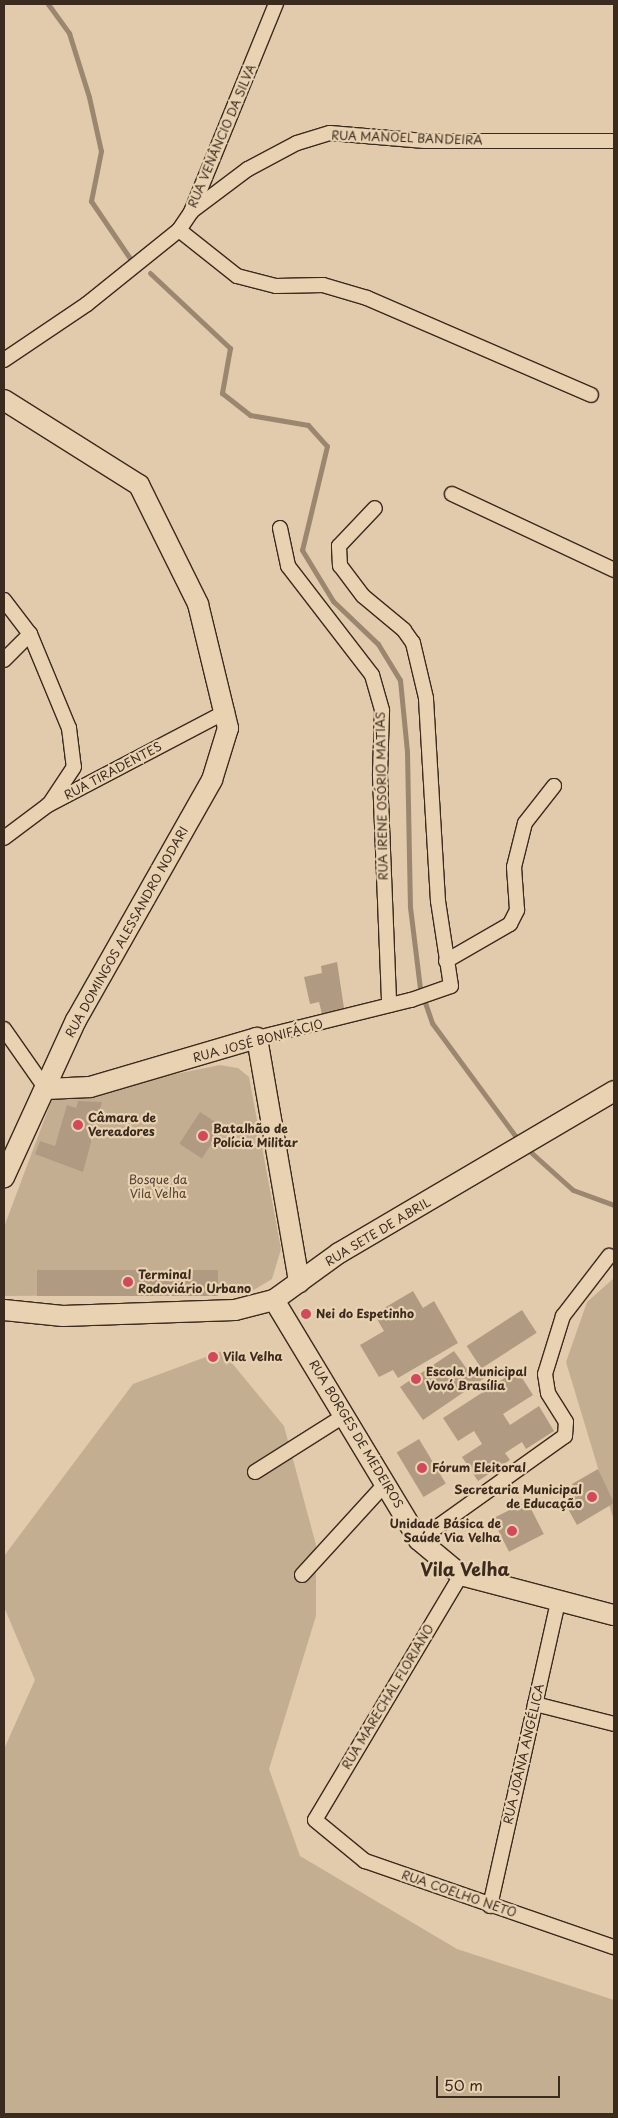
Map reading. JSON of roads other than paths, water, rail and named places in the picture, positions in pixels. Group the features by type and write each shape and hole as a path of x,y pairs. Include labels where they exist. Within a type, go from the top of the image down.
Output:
{"street":[{"name":"RUA VENÂNCIO DA SILVA","path":"4,360 87,304 179,230 191,212 276,4"},
{"name":"RUA MANOEL BANDEIRA","path":"191,212 248,169 297,143 330,134 425,141 614,141"},
{"path":"179,230 237,276 276,286 323,285 367,298 591,395"},
{"name":"RUA DOMINGOS ALESSANDRO NODARI","path":"4,400 139,485 198,604 227,711 228,728 212,780 76,1020 4,1177"},
{"path":"452,494 614,570"},
{"path":"375,508 339,546 340,566 363,596 404,630 414,643 426,698 438,901 446,961 510,924 517,910 514,867 525,822 554,786"},
{"name":"RUA IRENE OSÓRIO MATIAS","path":"280,528 288,566 372,675 382,711 380,776 390,1005"},
{"path":"4,600 30,634 69,728 74,767 48,805"},
{"path":"4,660 30,634"},
{"name":"RUA TIRADENTES","path":"4,838 48,805 227,711"},
{"name":"RUA JOSÉ BONIFÁCIO","path":"46,1089 90,1087 257,1038 411,1000 451,986 446,961"},
{"path":"4,1029 46,1089"},
{"path":"257,1038 298,1282"},
{"name":"RUA SETE DE ABRIL","path":"4,1310 63,1316 235,1310 274,1300 298,1282 521,1143 614,1091"},
{"path":"419,1540 565,1436 566,1422 548,1393 545,1374 563,1316 609,1256"},
{"name":"RUA BORGES DE MEDEIROS","path":"274,1300 386,1482 419,1540 461,1575 558,1602 614,1615"},
{"path":"255,1472 345,1415"},
{"path":"302,1575 386,1482"},
{"name":"RUA MARECHAL FLORIANO","path":"315,1820 461,1575"},
{"name":"RUA JOANA ANGÉLICA","path":"490,1906 558,1602"},
{"path":"535,1704 614,1724"},
{"name":"RUA COELHO NETO","path":"315,1820 365,1861 490,1906 614,1947"}],"waterway":[{"path":"48,4 69,33 89,97 101,151 91,201 129,257"},
{"path":"150,273 230,348 222,393 250,415 308,425 327,446 302,550 333,601 378,644 400,680 407,752 410,907 420,988 432,1023 519,1141"},
{"path":"525,1147 573,1190 614,1205"}],"place":[{"name":"Câmara de Vereadores","path":"78,1125"},
{"name":"Batalhão de Polícia Militar","path":"203,1136"},
{"name":"Terminal Rodoviário Urbano","path":"128,1282"},
{"name":"Nei do Espetinho","path":"306,1314"},
{"name":"Vila Velha","path":"213,1357"},
{"name":"Escola Municipal Vovó Brasília","path":"416,1379"},
{"name":"Fórum Eleitoral","path":"422,1468"},
{"name":"Secretaria Municipal de Educação","path":"592,1497"},
{"name":"Unidade Básica de Saúde Via Velha","path":"512,1531"}],"district":[{"name":"Vila Velha","path":"465,1569"}],"park label":[{"name":"Bosque da Vila Velha","path":"158,1187"}]}
